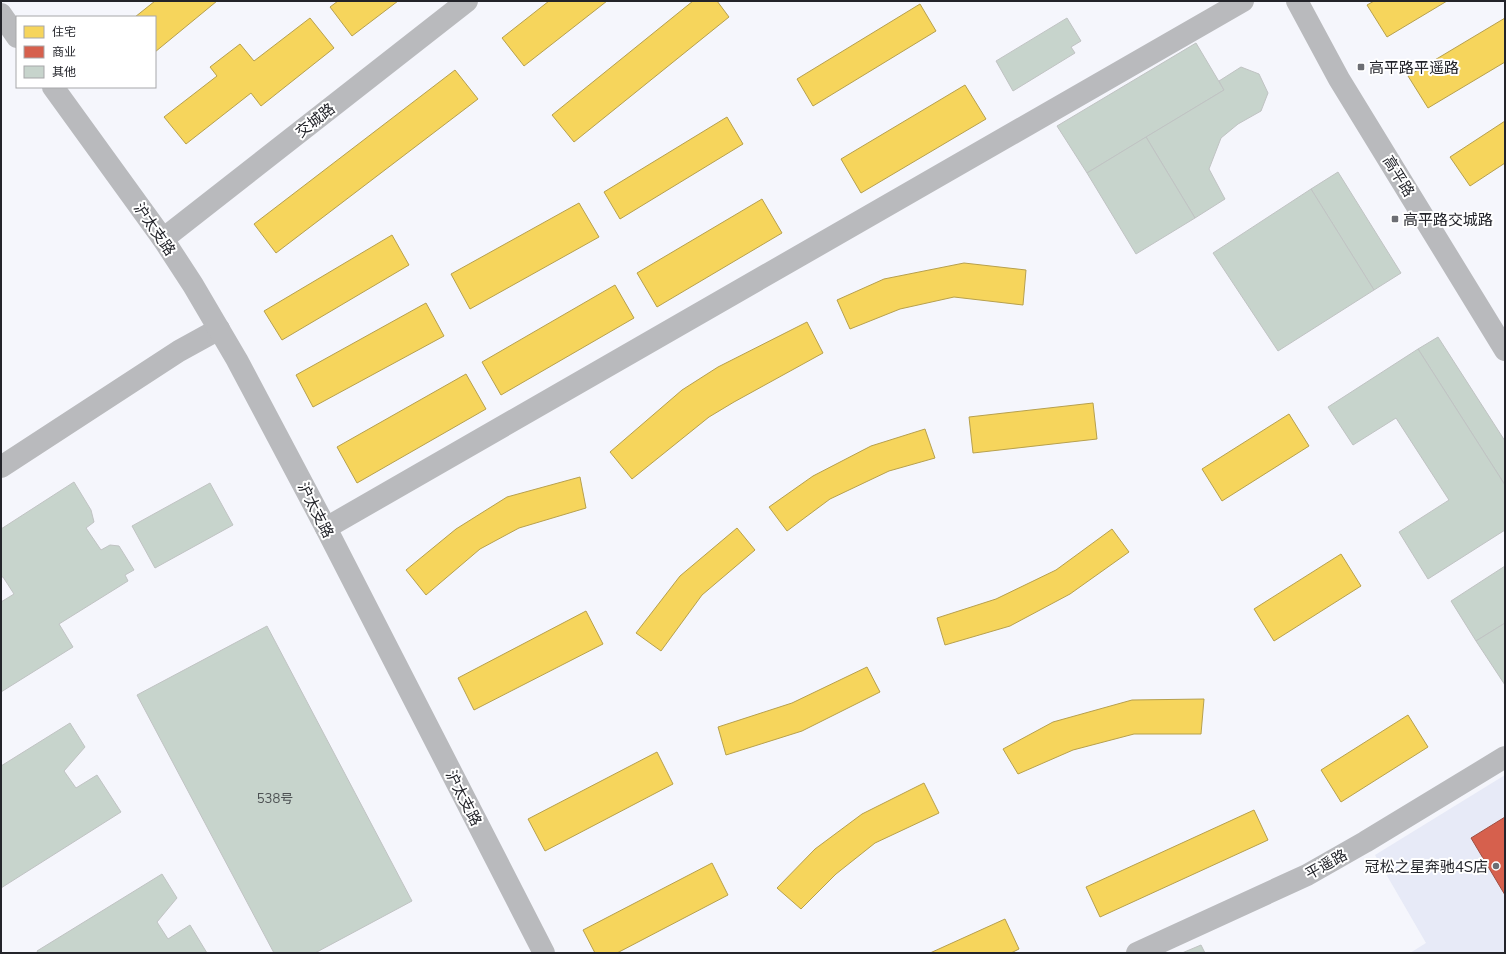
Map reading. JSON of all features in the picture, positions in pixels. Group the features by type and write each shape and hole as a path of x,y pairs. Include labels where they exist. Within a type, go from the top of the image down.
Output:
{"street":[{"name":"交城路","path":"163,239 466,1"},
{"path":"326,528 1243,1"},
{"name":"高平路","path":"1297,1 1339,79 1505,350"},
{"path":"1,14 16,36"},
{"name":"沪太支路","path":"54,88 163,239 220,329 326,528 544,953"},
{"path":"1,468 180,351 220,329"},
{"name":"平遥路","path":"1137,953 1307,875 1366,842 1505,757"}],"shaded area":[{"path":"1505,775 1505,953 1410,953 1426,943 1375,855"}],"building: 住宅":[{"path":"155,1 217,1 156,51 156,16 136,16"},
{"path":"338,1 398,1 352,36 330,7"},
{"path":"549,1 607,1 524,66 502,38"},
{"path":"693,1 717,1 729,17 574,142 552,115"},
{"path":"1374,1 1447,1 1387,37 1367,5"},
{"path":"920,4 936,31 813,106 797,79"},
{"path":"310,18 334,48 261,106 251,93 186,144 164,117 217,76 210,67 240,44 254,61"},
{"path":"1505,18 1505,62 1428,108 1408,76"},
{"path":"455,70 478,99 276,253 254,224"},
{"path":"965,85 986,119 861,193 841,159"},
{"path":"727,117 743,144 620,219 604,192"},
{"path":"1505,121 1505,163 1470,186 1450,157"},
{"path":"762,199 782,233 657,307 637,273"},
{"path":"579,203 599,237 470,309 451,274"},
{"path":"392,235 409,265 282,340 264,311"},
{"path":"964,263 1026,270 1023,305 954,297 900,309 850,329 837,300 884,279"},
{"path":"615,285 634,318 501,395 482,362"},
{"path":"426,303 444,336 313,407 296,375"},
{"path":"807,322 823,353 709,417 632,479 610,452 682,390 718,367"},
{"path":"466,374 486,409 357,483 337,447"},
{"path":"1093,403 1097,439 973,453 969,417"},
{"path":"1289,414 1309,446 1222,501 1202,469"},
{"path":"925,429 935,458 889,471 830,499 787,531 769,507 813,476 871,446"},
{"path":"580,477 586,508 519,528 480,549 426,595 406,570 456,529 507,497"},
{"path":"737,528 755,550 702,595 661,651 636,633 680,576"},
{"path":"1112,529 1129,552 1070,594 1010,626 945,645 937,618 996,599 1056,570"},
{"path":"1341,554 1361,586 1274,641 1254,609"},
{"path":"586,611 603,644 474,710 458,678"},
{"path":"867,667 880,692 802,731 726,755 718,727 792,703"},
{"path":"1204,699 1201,734 1134,734 1073,750 1018,774 1003,749 1053,722 1132,700"},
{"path":"1408,715 1428,747 1341,802 1321,770"},
{"path":"657,752 673,784 545,851 528,819"},
{"path":"924,783 939,813 875,843 836,874 801,909 777,888 815,849 862,814"},
{"path":"1254,810 1268,840 1100,917 1086,887"},
{"path":"712,863 728,895 617,953 595,953 583,930"},
{"path":"1005,919 1019,949 1011,953 930,953"}],"building: 商业":[{"name":"冠松之星奔驰4S店","path":"1505,817 1505,895 1471,838"}],"building: 其他":[{"path":"1067,18 1081,41 1071,47 1075,53 1013,91 996,61"},
{"path":"1196,43 1224,90 1087,173 1057,126"},
{"path":"1241,67 1259,74 1268,93 1261,111 1238,124 1221,138 1209,169 1225,199 1195,218 1146,137 1224,90 1219,81"},
{"path":"1146,137 1195,218 1136,254 1087,173"},
{"path":"1338,172 1401,273 1374,290 1311,189"},
{"path":"1311,189 1374,290 1278,351 1213,253"},
{"path":"1438,337 1505,441 1505,485 1418,349"},
{"path":"1418,349 1505,485 1505,530 1428,579 1399,532 1449,500 1396,418 1353,445 1328,407"},
{"path":"74,482 91,510 94,522 86,528 101,550 110,545 119,546 134,570 125,575 128,581 59,624 73,647 1,692 1,602 14,594 3,577 1,577 1,529"},
{"path":"210,483 233,525 155,568 132,526"},
{"path":"1505,566 1505,623 1476,641 1451,601"},
{"path":"1505,623 1505,685 1476,641"},
{"path":"267,626 412,901 315,953 274,953 137,695"},
{"path":"70,723 85,747 64,771 76,788 97,775 121,812 1,888 1,766"},
{"path":"162,874 177,898 157,922 168,939 190,925 207,953 38,953 37,951"},
{"path":"1201,945 1205,953 1182,953"}],"place":[{"name":"高平路平遥路","path":"1361,67"},
{"name":"高平路交城路","path":"1395,219"},
{"name":"冠松之星奔驰4S店","path":"1496,866"}]}
